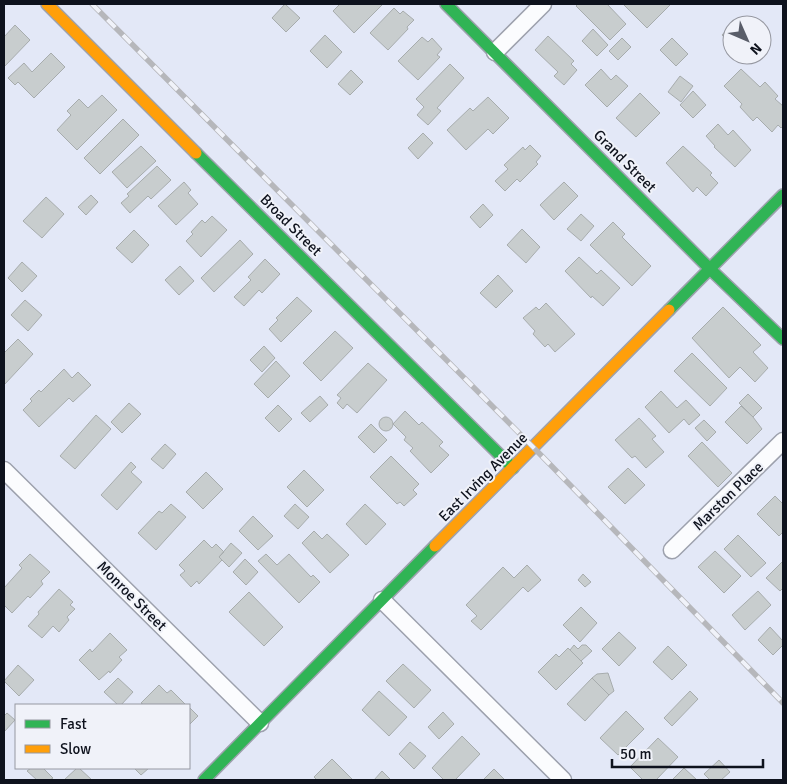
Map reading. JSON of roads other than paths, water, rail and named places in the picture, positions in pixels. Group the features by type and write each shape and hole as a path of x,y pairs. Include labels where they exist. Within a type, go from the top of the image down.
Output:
{"street":[{"name":"Broad Street","path":"47,4 513,468"},
{"name":"Grand Street","path":"446,4 710,269 783,339"},
{"path":"495,52 543,4"},
{"name":"East Irving Avenue","path":"204,780 783,194"},
{"name":"Marston Place","path":"672,550 783,442"},
{"name":"Monroe Street","path":"4,470 260,723"},
{"path":"382,600 563,780"}],"railway":[{"path":"92,4 534,448 783,703"}]}
